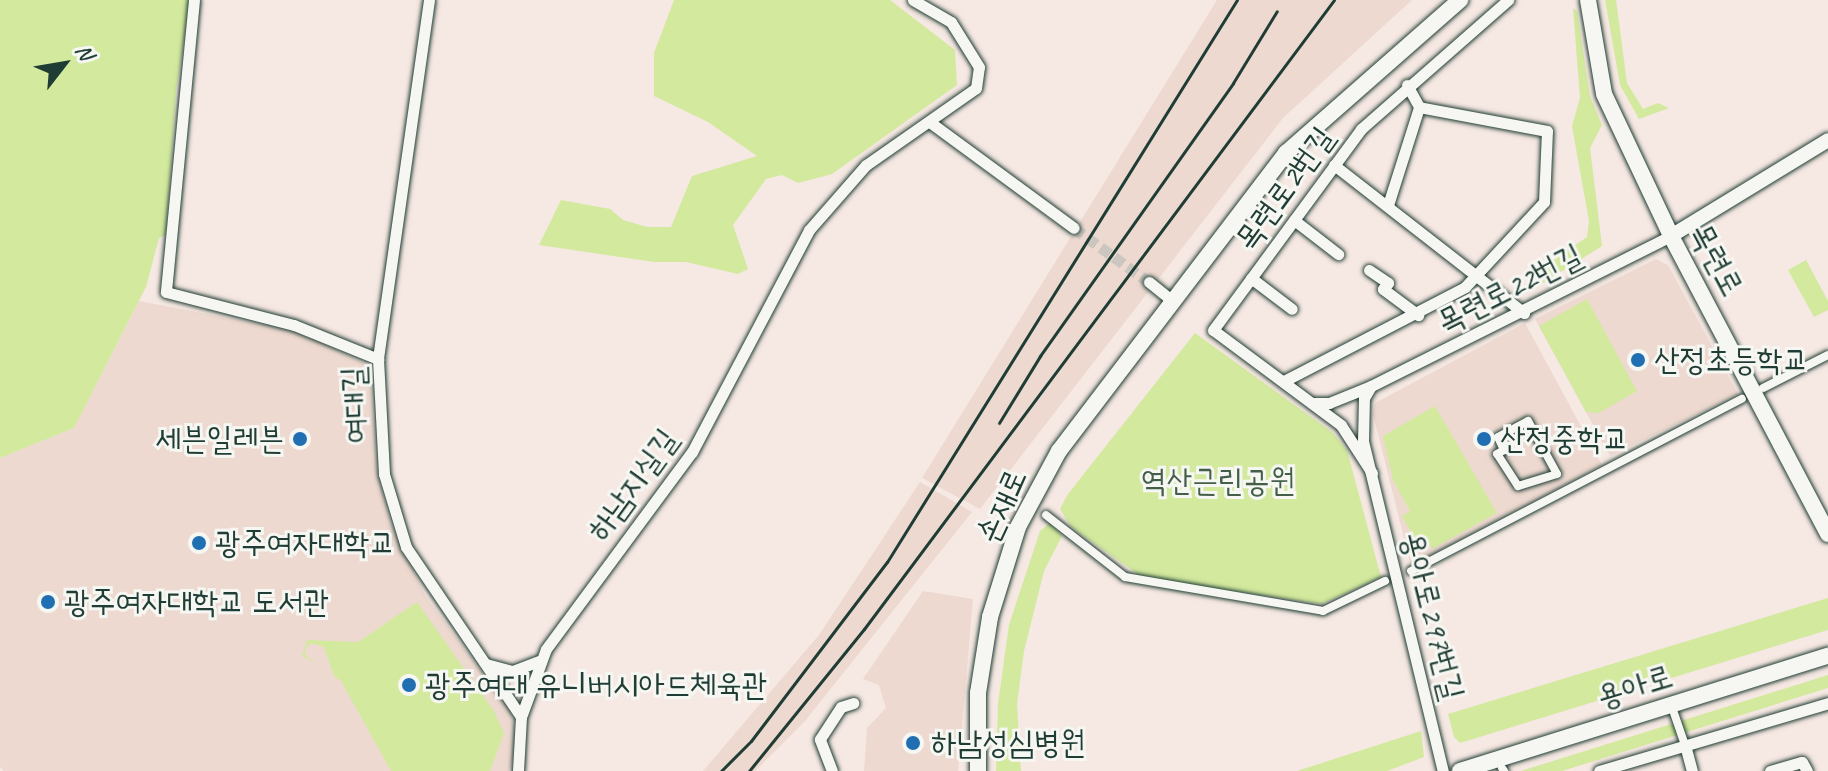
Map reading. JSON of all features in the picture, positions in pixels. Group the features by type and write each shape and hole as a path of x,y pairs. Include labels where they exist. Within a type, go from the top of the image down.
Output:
{"main road":[{"name":"손재로","path":"978,771 978,693 990,617 1018,527 1059,451 1171,300 1298,141 1460,0"},
{"name":"목련로","path":"1588,0 1604,94 1671,236 1828,534"},
{"name":"용아로","path":"1460,771 1828,656"}],"street":[{"path":"194,0 166,292 294,325 378,359"},
{"name":"여대길","path":"429,0 378,359 384,474 396,523 431,592 486,664 521,717"},
{"name":"하남지실길","path":"521,717 540,661 692,452 783,280 835,195 866,165 931,123 976,88 979,67 951,22 913,0"},
{"name":"목련로2번길","path":"1284,381 1213,330 1334,165 1407,85 1508,0"},
{"path":"1388,205 1419,107 1407,85"},
{"path":"1371,386 1362,413 1351,426 1338,424 1284,381 1418,315 1477,275 1544,202 1547,131 1419,107"},
{"path":"931,123 1074,228"},
{"path":"1671,236 1828,140"},
{"path":"1334,165 1524,313"},
{"path":"1294,220 1338,254"},
{"name":"목련로22번길","path":"1313,403 1371,386 1524,313 1671,236"},
{"path":"1369,270 1388,283 1383,289 1418,315"},
{"path":"1251,278 1292,309"},
{"path":"1149,282 1171,300"},
{"path":"1763,388 1828,355"},
{"path":"1362,413 1358,399 1341,397 1331,413 1372,473"},
{"path":"1411,571 1742,399"},
{"name":"용아로297번길","path":"1362,413 1372,473 1443,771"},
{"path":"1528,421 1557,474 1518,486 1497,454 1504,450 1498,437 1528,421"},
{"path":"1046,515 1125,577 1323,611 1385,581"},
{"path":"486,664 513,671 540,661"},
{"path":"832,771 820,739 841,707 853,703"},
{"path":"1599,771 1828,703"},
{"path":"1674,713 1692,771"},
{"path":"518,771 521,717"},
{"path":"1770,771 1802,762 1807,771"}],"shaded area":[{"path":"1217,0 1412,0 1283,118 980,509 922,478"},
{"name":"산정초등학교","path":"1656,259 1668,265 1738,394 1610,456 1535,319"},
{"name":"광주여자대학교","path":"139,301 297,331 370,366 377,473 391,524 425,595 511,712 517,743 509,771 4,771 0,767 0,458 74,428"},
{"name":"산정중학교","path":"1525,323 1602,465 1411,566 1373,414 1375,403"},
{"path":"920,482 972,512 805,721 755,771 703,771 819,635"},
{"path":"923,591 973,599 958,771 864,771 867,728 886,708 879,685 863,679"}],"green space":[{"path":"0,0 190,0 176,91 166,235 159,238 146,287 74,428 0,458"},
{"path":"674,0 890,0 955,50 957,85 832,174 798,183 782,175 766,179 733,225 748,269 738,274 686,262 654,262 539,245 561,200 610,209 623,220 647,227 671,227 692,176 757,156 708,122 654,96 654,53"},
{"path":"1605,0 1616,0 1627,83 1643,109 1658,103 1669,108 1639,119 1620,85"},
{"path":"1573,8 1577,11 1590,96 1602,125 1590,148 1602,246 1527,293 1544,267 1587,237 1589,221 1572,126 1580,98"},
{"path":"1806,260 1828,301 1828,310 1814,317 1788,270"},
{"path":"1587,299 1637,391 1599,413 1586,412 1539,326"},
{"name":"역산근린공원","path":"1195,333 1332,432 1347,450 1381,577 1322,604 1178,583 1139,575 1071,527 1060,509 1068,494"},
{"path":"1435,406 1497,513 1432,549 1427,540 1418,545 1402,516 1410,511 1393,480 1383,436"},
{"path":"1050,523 1062,536 1044,571 1024,651 1017,704 1021,771 996,771 998,704 1009,625 1040,531"},
{"path":"1828,598 1828,630 1460,743 1454,737 1448,714"},
{"name":"광주여대 유니버시아드체육관","path":"417,602 494,711 504,733 490,771 391,771 341,681 334,676 324,647 311,643 305,649 306,656 318,664 302,656 307,640 358,642"},
{"path":"1828,675 1828,688 1562,771 1521,771"},
{"path":"1421,731 1424,757 1387,771 1297,771"}],"tunnel":[{"path":"1074,228 1149,282"}],"railway":[{"path":"721,771 751,741 887,562 1237,0"},
{"path":"749,771 864,629 1334,0"},
{"path":"999,423 1040,356 1233,83 1277,11"}],"place":[{"name":"산정초등학교","path":"1638,360"},
{"name":"세븐일레븐","path":"300,439"},
{"name":"산정중학교","path":"1484,439"},
{"name":"광주여자대학교","path":"199,543"},
{"name":"광주여자대학교 도서관","path":"48,602"},
{"name":"광주여대 유니버시아드체육관","path":"409,685"},
{"name":"하남성심병원","path":"913,743"}]}
